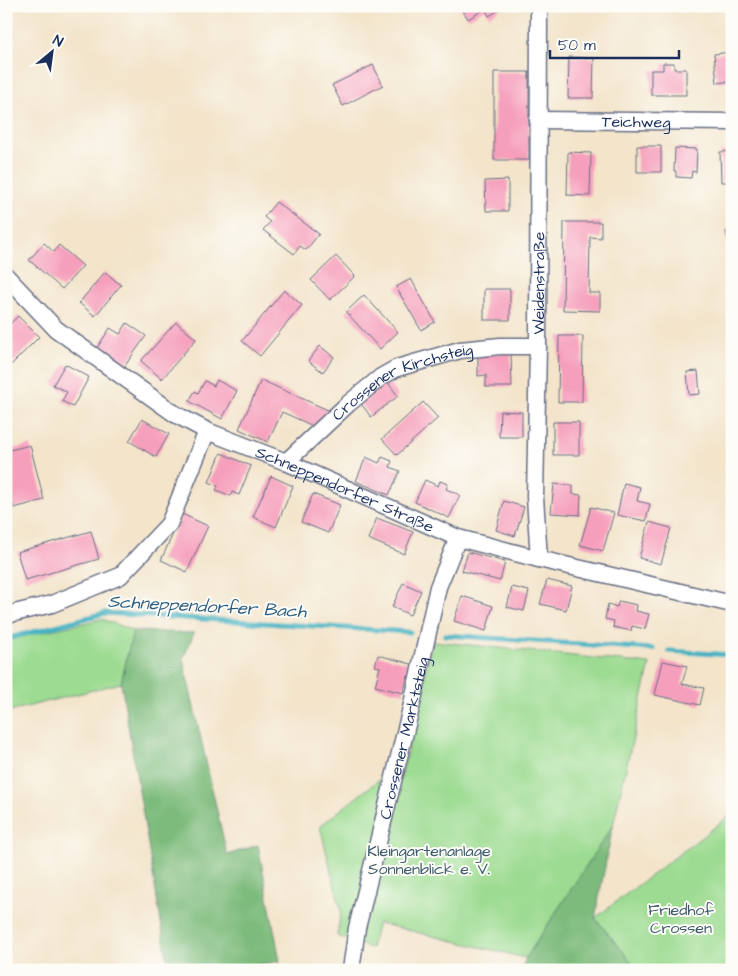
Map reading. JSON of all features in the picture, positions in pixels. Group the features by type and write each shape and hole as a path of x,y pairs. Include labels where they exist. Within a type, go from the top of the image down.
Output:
{"street":[{"name":"Weidenstraße","path":"539,559 535,497 540,6"},
{"name":"Teichweg","path":"538,120 732,122"},
{"name":"Schneppendorfer Straße","path":"6,276 56,330 176,414 207,431 286,462 458,538 732,604"},
{"name":"Crossener Kirchsteig","path":"286,462 348,404 381,377 397,368 460,350 500,346 538,346"},
{"path":"6,615 52,604 120,576 169,524 207,431"},
{"name":"Crossener Marktsteig","path":"351,970 357,928 413,700 438,587 458,538"}],"green space":[{"path":"102,619 133,631 121,683 6,712 6,642 28,635"},
{"path":"133,631 194,633 183,659 227,855 258,845 280,961 231,970 169,970 121,683"},
{"name":"Kleingartenanlage Sonnenblick e. V.","path":"433,641 650,664 613,825 526,958 378,923 371,948 337,936 341,911 320,826 385,775 401,778"},
{"name":"Friedhof Crossen","path":"732,814 732,970 638,970 595,918"},
{"path":"613,825 595,918 638,970 521,970 526,958"}],"building":[{"path":"460,6 497,6 499,10 489,16 485,9 468,19"},
{"path":"706,6 732,6 732,8 706,9"},
{"path":"732,52 732,81 717,83 714,54"},
{"path":"569,57 594,58 593,98 568,98"},
{"path":"663,63 674,63 674,69 686,69 686,95 651,95 651,70 663,70"},
{"path":"373,65 383,85 343,106 332,85"},
{"path":"494,72 529,72 529,160 494,160"},
{"path":"637,146 661,146 661,172 637,172"},
{"path":"675,148 697,149 696,172 692,171 691,178 676,177 676,171 674,171"},
{"path":"732,151 732,182 721,182 720,152"},
{"path":"568,152 591,153 590,196 567,195"},
{"path":"508,180 508,211 486,211 485,181"},
{"path":"276,202 319,234 306,250 300,246 294,254 263,230 270,222 264,217"},
{"path":"564,222 601,222 601,238 590,237 589,293 600,293 600,311 563,310"},
{"path":"726,231 732,231 732,240 728,241"},
{"path":"44,243 54,252 59,245 83,266 62,289 29,260"},
{"path":"336,256 355,276 330,300 311,280"},
{"path":"105,272 121,285 95,316 79,303"},
{"path":"411,279 435,322 421,330 396,287"},
{"path":"484,289 510,289 510,320 484,320"},
{"path":"284,290 302,305 260,356 242,341"},
{"path":"364,295 398,332 380,349 346,312"},
{"path":"18,316 39,337 11,365 6,360 6,328"},
{"path":"176,322 196,339 162,379 141,361"},
{"path":"127,323 146,336 124,367 97,348 110,328 120,334"},
{"path":"559,336 583,336 582,402 558,402"},
{"path":"320,346 334,357 323,372 308,361"},
{"path":"478,353 511,353 512,387 486,387 486,375 478,376"},
{"path":"65,364 89,377 73,407 62,401 67,392 53,385"},
{"path":"698,371 700,394 689,395 687,372"},
{"path":"217,380 237,391 222,419 189,401 195,391 198,393 205,381 214,386"},
{"path":"261,380 330,411 313,426 282,412 268,442 239,429"},
{"path":"386,380 398,396 371,417 359,401"},
{"path":"423,402 438,418 397,455 382,439"},
{"path":"500,411 522,412 522,437 499,437"},
{"path":"142,419 169,434 156,457 129,441"},
{"path":"553,422 579,422 579,455 553,455"},
{"path":"30,445 44,500 14,508 6,480 6,451"},
{"path":"221,453 251,466 239,495 232,492 231,496 216,490 218,486 209,482"},
{"path":"366,457 379,463 382,457 392,461 390,467 400,471 389,495 356,481"},
{"path":"271,476 293,486 276,527 253,517"},
{"path":"425,480 438,486 440,481 448,484 446,489 460,495 449,518 415,502"},
{"path":"624,483 640,487 637,501 650,504 646,521 617,515"},
{"path":"554,484 573,486 573,494 581,495 580,515 551,513"},
{"path":"313,494 340,505 328,533 301,522"},
{"path":"504,501 524,507 515,536 496,530"},
{"path":"591,507 614,513 603,551 580,545"},
{"path":"182,514 208,526 187,572 161,560"},
{"path":"377,518 413,532 404,554 368,539"},
{"path":"649,522 671,528 661,564 639,558"},
{"path":"91,531 99,559 25,580 17,552"},
{"path":"468,552 505,562 500,581 462,571"},
{"path":"547,580 572,586 566,610 540,604"},
{"path":"403,583 421,591 410,615 392,607"},
{"path":"512,587 529,591 524,611 507,607"},
{"path":"462,596 493,606 486,631 454,621"},
{"path":"619,601 637,605 636,611 649,614 645,629 632,626 631,631 613,627 614,621 605,619 608,604 617,607"},
{"path":"378,655 415,665 412,677 408,676 403,693 375,686 380,667 375,666"},
{"path":"663,661 687,666 682,684 704,688 700,705 655,695"}],"waterway":[{"name":"Schneppendorfer Bach","path":"6,639 105,613 410,632"},
{"name":"Schneppendorfer Bach","path":"445,635 653,649"},
{"name":"Schneppendorfer Bach","path":"669,651 732,655"}]}
